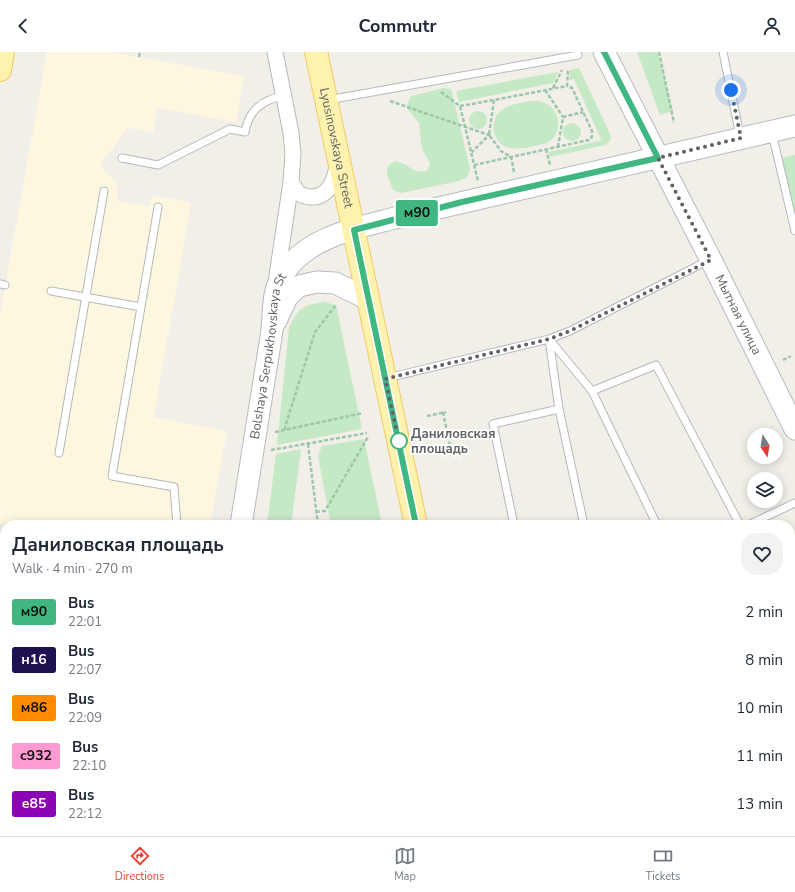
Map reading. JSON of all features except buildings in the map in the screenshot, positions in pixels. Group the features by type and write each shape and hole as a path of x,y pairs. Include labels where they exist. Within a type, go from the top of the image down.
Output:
{"main road":[{"path":"0,70 3,52"},
{"name":"Lyusinovskaya Street","path":"316,52 415,520"}],"street":[{"path":"275,52 284,95 293,153 291,182 275,288"},
{"name":"Мытная улица","path":"604,52 711,260 795,429"},
{"name":"Bolshaya Serpukhovskaya St","path":"242,520 272,328 275,288 284,272 303,252 328,238 462,202 795,126"},
{"path":"291,182 298,194 310,197 322,195 330,188 335,178 338,159"},
{"path":"272,328 287,297 299,286 317,282 335,283 368,299"}],"lane":[{"path":"723,52 741,138"},
{"path":"326,101 578,55"},
{"path":"122,158 158,165 230,129 245,132 247,122 253,110 262,103 284,95"},
{"path":"772,131 795,230"},
{"path":"59,453 104,191"},
{"path":"158,207 112,476 174,487 177,520"},
{"path":"385,379 549,339 576,328 711,260"},
{"path":"50,291 141,307"},
{"path":"549,339 592,391 655,520"},
{"path":"549,339 559,409 583,520"},
{"path":"592,391 656,365 737,520"},
{"path":"513,520 493,424 559,409"},
{"path":"759,520 795,503"}],"path":[{"path":"139,57 140,52"},
{"path":"659,52 674,123"},
{"path":"566,86 569,56"},
{"path":"553,88 569,56"},
{"path":"427,82 460,106 478,182"},
{"path":"460,106 566,86 572,88 592,131 592,136 589,140 474,165"},
{"path":"545,90 563,117 558,147"},
{"path":"367,93 489,135 501,151 511,157 514,173"},
{"path":"472,152 489,135 494,100"},
{"path":"563,117 583,112"},
{"path":"546,150 550,165"},
{"path":"285,430 316,332 336,305 338,305"},
{"path":"783,360 791,356"},
{"path":"428,416 445,412 451,451 455,450"},
{"path":"268,433 363,413"},
{"path":"266,451 367,433"},
{"path":"316,512 326,510 368,437"},
{"path":"308,444 317,520"}],"shaded area":[{"path":"47,52 109,52 244,76 236,122 157,108 153,132 127,128 100,165 118,183 116,201 150,206 152,196 191,202 154,417 227,431 211,520 0,520 0,314"}],"green space":[{"path":"637,52 658,52 673,111 660,115"},
{"path":"579,68 611,136 611,139 609,143 605,145 550,157 549,152 600,141 601,139 574,79 569,80 570,70"},
{"path":"558,72 553,83 459,102 456,91"},
{"path":"444,88 450,89 452,92 470,169 467,177 459,181 401,193 393,190 387,175 388,166 395,161 422,172 427,171 430,163 422,149 419,123 408,110 407,104 411,96"},
{"path":"530,101 545,103 554,110 557,115 558,126 554,137 545,144 518,149 502,145 498,141 493,126 499,112 508,106"},
{"path":"478,111 484,114 487,120 484,126 478,129 472,126 469,120 472,114"},
{"path":"572,123 578,126 581,132 578,138 572,141 566,138 563,132 566,126"},
{"path":"795,155 795,223 781,158"},
{"path":"324,302 336,305 362,429 277,445 289,328 295,316 305,306"},
{"path":"364,439 381,520 330,520 318,456 322,446"},
{"path":"301,449 292,520 268,520 276,454"}],"bus line":[{"name":"м90","path":"415,520 354,230 395,218 462,202 658,158 604,52"}],"place":[{"name":"Даниловская площадь","path":"399,441"}],"route":[{"path":"399,441 385,379 549,339 570,331 711,260 674,192 658,158 741,138 731,90"}]}
